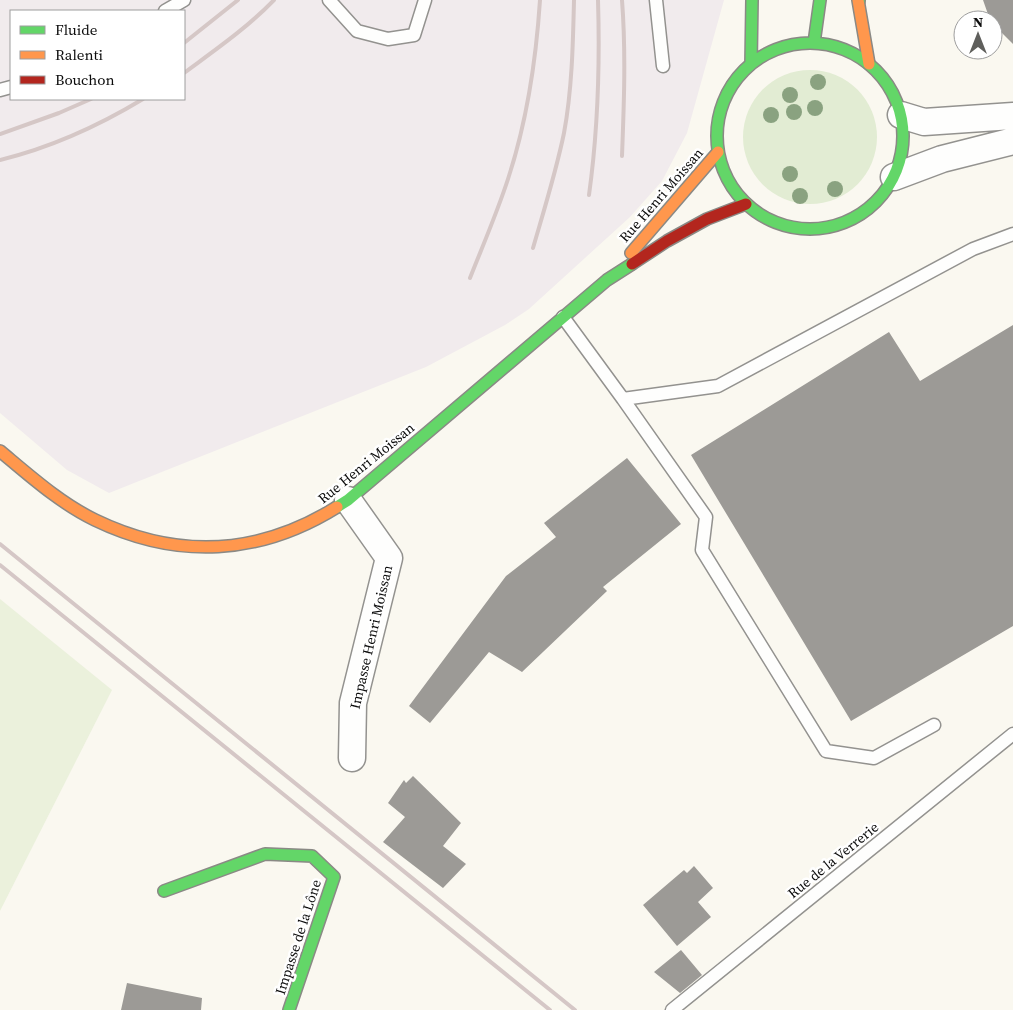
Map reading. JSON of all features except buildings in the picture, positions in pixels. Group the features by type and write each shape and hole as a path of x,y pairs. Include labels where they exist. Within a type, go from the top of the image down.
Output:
{"main road":[{"path":"751,64 752,0"},
{"path":"814,43 820,0"},
{"path":"859,0 868,64"},
{"path":"814,43 832,46 851,53 868,64 889,86 901,115 902,146 900,162 894,177 870,207 854,218 836,225 817,229 778,224 761,216 746,204 728,180 718,152 717,132 726,94 737,78 751,64 765,54 780,48 796,44 814,43"},
{"name":"Rue Henri Moissan","path":"607,280 692,185 718,152"},
{"name":"Rue Henri Moissan","path":"0,452 60,499 87,515 132,536 175,546 238,546 268,540 297,530 348,500 607,280 707,219 746,204"},
{"name":"Impasse de la Lône","path":"164,891 265,854 312,856 334,877 289,1010"}],"street":[{"path":"901,115 924,122 1013,116"},
{"path":"894,177 942,159 1013,140"},
{"name":"Impasse Henri Moissan","path":"348,500 389,558 353,703 352,758"}],"lane":[{"path":"168,10 184,0"},
{"path":"330,0 357,31 388,39 414,35 425,0"},
{"path":"656,0 663,66"},
{"path":"623,399 718,386 973,249 1013,234"},
{"path":"563,317 706,518 702,550 826,751 874,758 934,725"},
{"name":"Rue de la Verrerie","path":"672,1010 1013,734"}],"shaded area":[{"path":"0,0 724,0 687,133 662,181 630,217 529,309 505,325 426,367 109,493 67,470 0,413"}],"green space":[{"path":"810,70 835,75 857,90 872,112 877,137 872,162 857,184 835,199 810,204 785,199 763,184 748,162 743,137 748,112 763,90 785,75"},
{"path":"0,599 112,690 0,911"}],"railway":[{"path":"185,42 238,0"},
{"path":"185,72 242,29 274,0"},
{"path":"470,278 495,217 515,157 533,68 540,0"},
{"path":"533,248 554,177 567,117 573,50 574,0"},
{"path":"589,195 598,98 598,0"},
{"path":"622,0 624,98 622,156"},
{"path":"0,134 59,113 89,100"},
{"path":"0,160 74,135 141,100"},
{"path":"0,544 575,1010"},
{"path":"0,565 550,1010"}],"traffic: fast":[{"path":"751,64 752,0"},
{"path":"814,43 820,0"},
{"path":"810,43 846,50 876,70 896,100 903,136 896,172 876,202 846,222 810,229 774,222 744,202 724,172 717,136 724,100 744,70 774,50 810,43"},
{"path":"337,507 348,500 607,280 632,264"},
{"path":"164,891 265,854 312,856 334,877 289,1010"}],"traffic: slow":[{"path":"858,0 869,64"},
{"path":"631,253 718,152"},
{"path":"0,451 46,488 82,513 126,533 157,542 188,546 248,543 278,535 308,523 337,507"}],"traffic: jam":[{"path":"632,264 667,241 707,219 746,204"}]}
